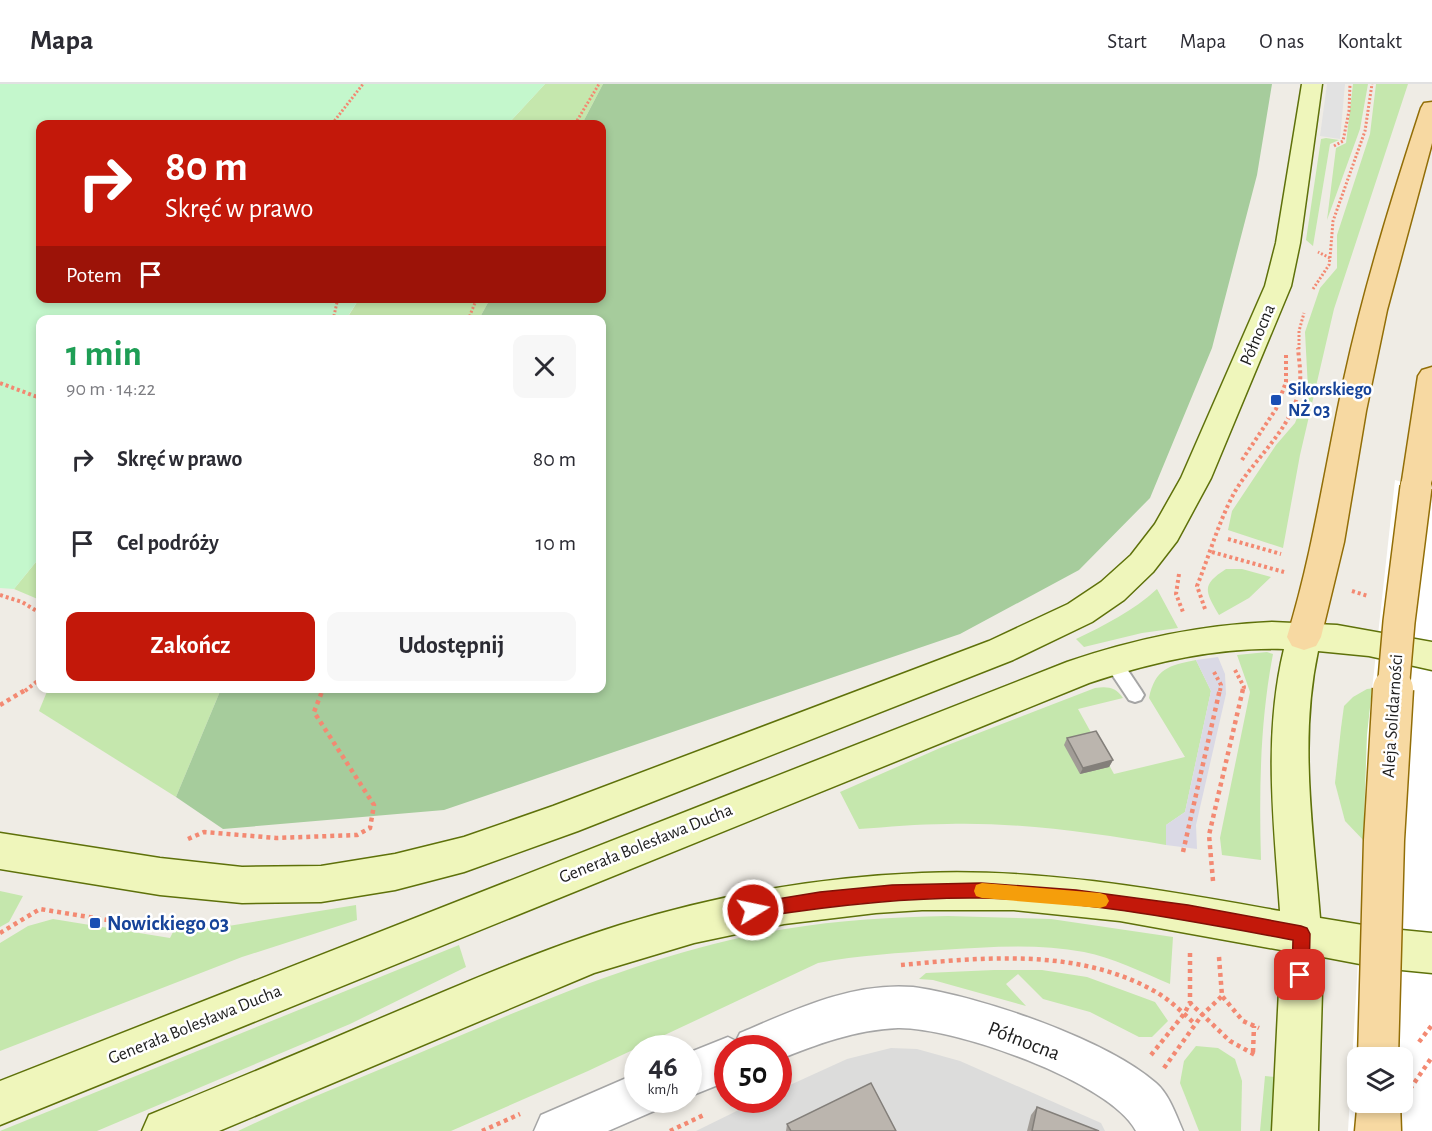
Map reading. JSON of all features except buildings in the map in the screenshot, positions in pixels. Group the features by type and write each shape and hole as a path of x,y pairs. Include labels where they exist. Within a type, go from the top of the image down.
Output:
{"main road":[{"name":"Północna","path":"0,851 212,882 263,885 327,883 374,877 426,866 541,828 1012,646 1079,614 1111,592 1143,565 1174,520 1196,478 1273,299 1288,243 1312,84"},
{"path":"1295,1131 1301,934 1288,766 1296,665 1320,582 1358,378 1381,276 1432,108"},
{"name":"Aleja Solidarności","path":"1378,1047 1382,909 1399,621 1432,376"},
{"name":"Generała Bolesława Ducha","path":"0,1103 1079,672 1177,644 1216,653 1304,637 1374,644 1432,656"},
{"path":"165,1131 504,988 646,937 753,910 860,895 981,891 1086,899 1203,931 1301,934 1376,948 1432,953"},
{"path":"1378,1113 1378,1131"}],"street":[{"name":"Północna","path":"788,1035 861,1011 913,1007 964,1017 1036,1043 1105,1075 1151,1115"},
{"path":"557,1131 624,1101"}],"lane":[{"path":"1113,662 1135,695"}],"path":[{"path":"335,120 363,84"},
{"path":"578,120 600,84"},
{"path":"1332,147 1342,141 1349,111 1350,84"},
{"path":"1310,296 1314,285 1329,265 1334,221 1365,131 1372,84"},
{"path":"1288,243 1330,258"},
{"path":"1183,852 1221,685 1216,653 1197,586 1212,552 1222,519 1235,494 1262,451 1282,426 1298,396 1301,379 1299,331 1306,307"},
{"path":"0,383 36,396"},
{"path":"1228,539 1281,554"},
{"path":"0,595 36,610"},
{"path":"1150,1057 1190,1003 1203,931 1209,835 1244,687 1216,653"},
{"path":"0,705 15,698 36,681"},
{"path":"183,842 204,832 276,838 357,834 370,828 374,805 314,712 321,693"},
{"path":"0,933 40,909 168,930"},
{"path":"1151,1115 1202,1015 1222,996 1203,931"},
{"path":"1190,1003 1230,1041 1253,1055 1263,1058"},
{"path":"1413,1085 1432,1057"},
{"path":"670,1131 708,1113"}],"shaded area":[{"path":"1327,84 1345,84 1340,139 1320,136"},
{"path":"1218,657 1225,674 1226,694 1196,825 1197,849 1166,845 1166,825 1185,812 1211,691 1196,660"},
{"path":"891,1048 917,1049 960,1061 1101,1123 1105,1131 696,1131 733,1113 792,1113 792,1084 847,1059"}],"green space":[{"path":"0,84 545,84 512,120 36,120 36,303 356,303 349,315 36,315 36,562 14,589 0,588"},
{"path":"545,84 603,84 584,120 512,120"},
{"path":"603,84 1272,84 1257,175 1212,348 1150,498 1079,570 960,634 444,810 223,829 176,797 219,693 606,693 606,315 481,315 488,303 606,303 606,120 584,120"},
{"path":"1353,84 1368,84 1360,129 1327,220 1336,148 1346,143"},
{"path":"1376,84 1408,84 1334,309 1300,455 1283,548 1228,530 1232,511 1276,445 1295,423 1308,389 1305,332 1320,288 1337,268 1337,235 1370,134"},
{"path":"1321,139 1339,140 1330,144 1313,246 1306,240"},
{"path":"357,303 488,303 481,315 349,315"},
{"path":"36,562 36,598 14,589"},
{"path":"1226,569 1242,569 1271,577 1249,598 1219,615 1208,594 1208,589 1212,580"},
{"path":"1157,589 1178,628 1142,633 1084,647 1076,639 1128,611"},
{"path":"1267,652 1273,654 1265,705 1261,756 1261,860 1222,855 1220,838 1250,692 1237,655"},
{"path":"1196,660 1211,691 1185,812 1166,825 1166,845 1084,833 1002,825 936,824 859,829 840,792 940,748 1099,687 1114,689 1123,698 1078,709 1114,774 1185,757 1149,698 1155,681 1165,670"},
{"path":"1391,686 1367,844 1345,821 1335,783 1344,706 1353,697 1367,689"},
{"path":"46,693 219,693 176,797 39,711"},
{"path":"0,891 23,896 9,922 0,927"},
{"path":"356,905 357,920 242,957 0,1051 0,943 28,926 53,919 170,938 177,924 216,928"},
{"path":"907,917 1051,919 1173,937 1170,984 1106,958 1048,947 977,948 833,960 818,963 665,1035 624,1035 624,1054 451,1131 238,1131 507,1016 644,964 737,938 785,929 826,923"},
{"path":"459,945 466,967 350,1024 97,1131 0,1131"},
{"path":"1042,970 1087,977 1155,1002 1168,1021 1152,1037 1139,1037 1090,1012 1043,999 1018,974 1006,984 1026,1006 933,980 919,979 926,973"},
{"path":"1196,1046 1218,1048 1235,1059 1242,1081 1241,1131 1199,1131 1180,1083 1184,1061"},
{"path":"1265,1076 1275,1077 1273,1131 1260,1131"}],"pier":[{"path":"1395,480 1432,491 1432,1131 1348,1131 1349,1113 1413,1113 1413,1047 1353,1047 1361,909 1367,735"}],"slow traffic":[{"path":"982,891 1041,894 1100,901"}],"place":[{"name":"Sikorskiego NŻ 03","path":"1276,400"},
{"name":"Nowickiego 03","path":"95,923"}],"route":[{"path":"753,910 892,892 981,891 1076,897 1188,913 1301,934 1300,975"}]}
